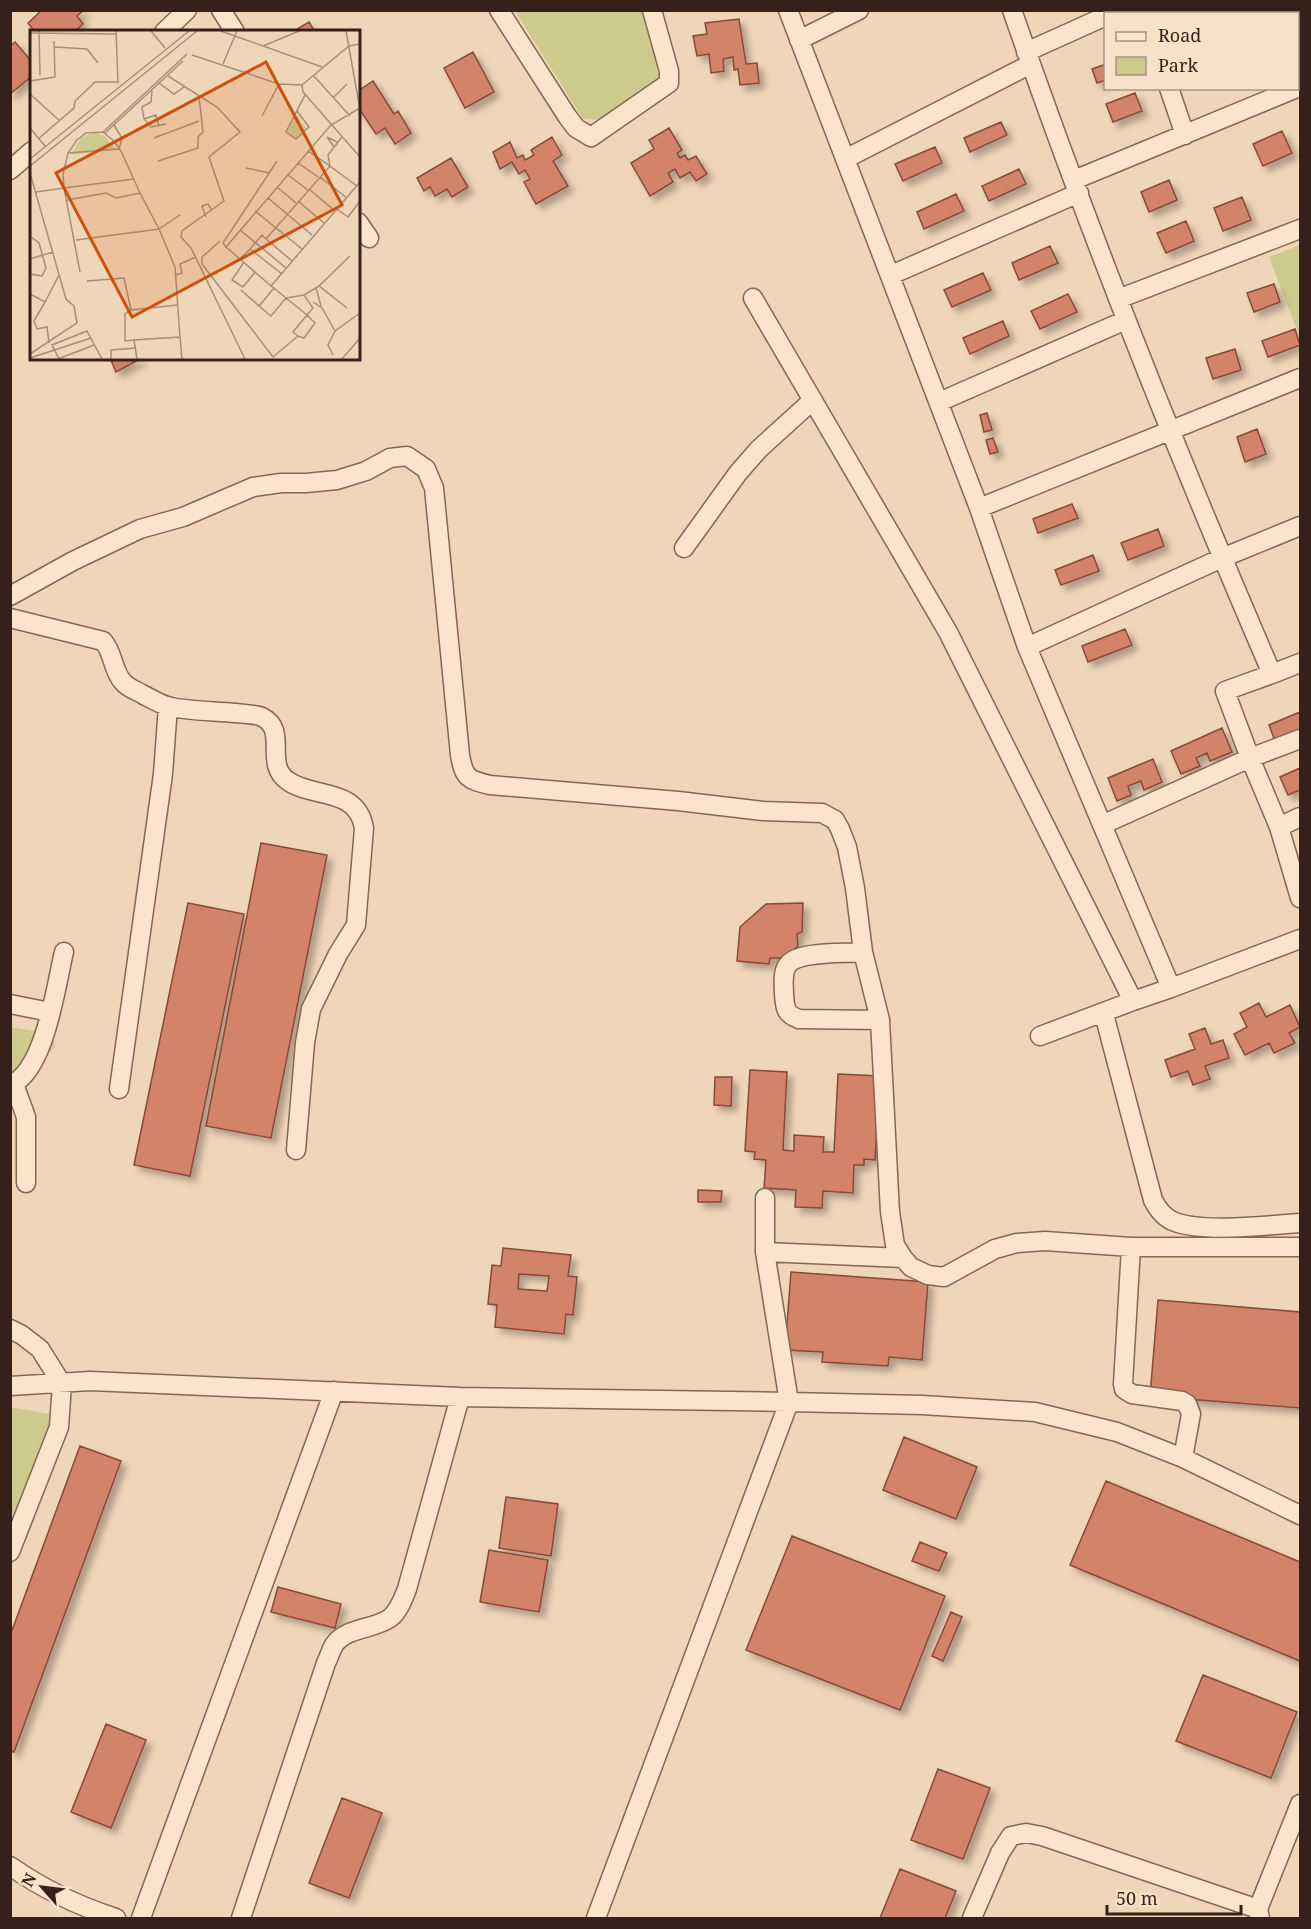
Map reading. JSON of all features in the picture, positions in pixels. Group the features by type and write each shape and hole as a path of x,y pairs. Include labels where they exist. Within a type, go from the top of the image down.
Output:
{"lane":[{"path":"166,30 187,10"},
{"path":"221,10 234,30"},
{"path":"499,10 567,117 576,128 591,136 669,83 669,72 652,10"},
{"path":"788,10 979,508 1027,647 1104,824 1171,988"},
{"path":"799,40 859,10"},
{"path":"1012,10 1126,320 1222,558 1272,674"},
{"path":"845,159 1104,17"},
{"path":"1170,90 1185,135"},
{"path":"891,275 1185,135 1293,90"},
{"path":"10,170 30,153"},
{"path":"360,225 369,238"},
{"path":"1118,299 1300,229"},
{"path":"753,298 948,632 1134,1001"},
{"path":"939,402 1126,320"},
{"path":"979,508 1300,378"},
{"path":"684,548 738,473 759,449 813,400"},
{"path":"10,596 73,561 140,529 183,517 253,487 337,480 366,471 390,458 407,456 426,469 434,488 460,755 462,769 466,775 475,782 490,785 678,801 763,811 822,813 834,820 840,829 847,847 863,952 880,1020 890,1212 895,1245 911,1267 928,1275 944,1277 995,1249 1017,1243 1046,1241 1131,1247 1300,1247"},
{"path":"1027,647 1222,558 1300,526"},
{"path":"10,618 104,641 112,653 121,681 128,687 168,706 261,716 273,726 276,736 276,766 281,776 290,783 342,799 354,806 362,815 364,828 356,925 338,954 311,1009 305,1043 296,1150"},
{"path":"1300,663 1225,691 1279,827 1300,898"},
{"path":"119,1089 161,786 168,706"},
{"path":"1104,824 1250,758 1300,739"},
{"path":"1279,827 1300,817"},
{"path":"1040,1036 1300,939"},
{"path":"26,1183 26,1117 12,1084 27,1073 37,1057 64,952"},
{"path":"863,952 796,957 784,973 784,1008 790,1016 799,1019 880,1020"},
{"path":"10,1004 50,1012"},
{"path":"1104,1014 1153,1200 1159,1212 1174,1222 1203,1228 1300,1223"},
{"path":"596,1918 789,1402 765,1252 765,1198"},
{"path":"1131,1247 1124,1389 1131,1395 1182,1401 1187,1404 1191,1414 1183,1458"},
{"path":"765,1252 903,1258"},
{"path":"10,1329 22,1335 40,1350 62,1384 59,1427 10,1552"},
{"path":"10,1386 90,1381 460,1397 922,1405 1035,1412 1117,1432 1183,1458 1300,1515"},
{"path":"141,1918 333,1391"},
{"path":"241,1918 326,1663 335,1643 350,1633 391,1617 400,1605 407,1589 460,1397"},
{"path":"972,1918 1000,1853 1011,1836 1026,1833 1042,1836 1259,1914 1300,1804"},
{"path":"10,1866 34,1883 91,1910 116,1918"}],"green space":[{"path":"515,11 650,11 669,71 602,120 583,119"},
{"path":"1300,245 1300,338 1269,257"},
{"path":"10,1027 53,1034 55,1047 36,1066 10,1076"},
{"path":"11,1407 55,1415 11,1531"}],"building":[{"path":"42,10 84,10 77,16 83,24 76,30 33,30 28,23"},
{"path":"1245,10 1283,10 1280,12 1246,12"},
{"path":"739,19 746,64 757,63 759,83 740,85 738,69 734,70 733,57 723,59 724,71 711,73 709,54 697,56 693,36 707,34 705,23"},
{"path":"309,22 314,30 295,30"},
{"path":"1300,23 1299,56 1299,24"},
{"path":"15,42 30,60 30,78 10,94 10,46"},
{"path":"473,52 494,92 465,108 444,68"},
{"path":"1104,65 1104,81 1097,83 1092,69"},
{"path":"373,81 394,114 398,111 411,133 395,144 385,128 376,134 360,110 360,90"},
{"path":"1135,93 1142,111 1113,122 1106,104"},
{"path":"1001,122 1007,135 970,152 964,138"},
{"path":"669,128 682,150 677,153 680,158 685,155 688,160 696,156 707,174 696,181 690,172 680,178 675,169 668,173 673,182 650,196 631,163 654,149 649,140"},
{"path":"1282,131 1292,153 1263,166 1253,144"},
{"path":"552,137 562,155 553,161 568,186 536,204 524,182 530,179 525,170 519,174 512,162 500,169 493,152 510,142 517,158 523,155 525,160 534,155 531,150"},
{"path":"935,147 942,163 903,181 895,164"},
{"path":"451,158 468,187 452,197 447,189 435,196 430,187 424,191 417,178"},
{"path":"1019,169 1026,184 989,201 982,186"},
{"path":"1169,180 1177,200 1149,212 1141,192"},
{"path":"956,194 964,211 924,229 917,212"},
{"path":"1242,197 1251,220 1223,231 1214,208"},
{"path":"1186,221 1194,241 1166,253 1157,233"},
{"path":"1050,246 1058,263 1019,280 1012,263"},
{"path":"983,273 991,290 952,307 944,290"},
{"path":"1274,284 1280,302 1254,312 1247,293"},
{"path":"1068,294 1077,312 1040,329 1031,311"},
{"path":"1003,321 1009,336 970,354 963,338"},
{"path":"1295,329 1300,345 1268,357 1262,341"},
{"path":"1235,349 1241,370 1213,379 1206,358"},
{"path":"111,360 138,360 116,372"},
{"path":"987,413 992,430 984,432 980,415"},
{"path":"1257,429 1266,454 1245,462 1237,437"},
{"path":"993,438 998,452 990,454 986,440"},
{"path":"1072,504 1078,518 1038,533 1033,519"},
{"path":"1158,529 1164,546 1128,560 1121,543"},
{"path":"1093,555 1099,571 1061,585 1055,570"},
{"path":"1125,629 1132,645 1088,662 1082,646"},
{"path":"1300,712 1300,732 1275,741 1269,725"},
{"path":"1222,728 1232,752 1210,761 1207,753 1196,758 1200,766 1181,774 1171,751"},
{"path":"1153,759 1162,782 1144,790 1141,781 1128,786 1131,795 1117,801 1108,778"},
{"path":"1300,768 1300,790 1288,795 1280,777"},
{"path":"261,843 327,855 271,1138 206,1126"},
{"path":"188,903 244,914 190,1176 134,1165"},
{"path":"803,903 802,932 797,934 798,946 785,958 770,958 769,964 737,961 740,927 766,904"},
{"path":"1259,1003 1266,1017 1290,1005 1300,1027 1289,1033 1295,1043 1274,1053 1269,1043 1245,1055 1234,1034 1247,1027 1240,1013"},
{"path":"1205,1028 1211,1044 1223,1040 1229,1058 1205,1066 1210,1079 1193,1085 1188,1071 1171,1077 1165,1060 1195,1049 1189,1034"},
{"path":"750,1070 787,1072 783,1150 794,1151 794,1135 824,1137 823,1152 834,1152 838,1074 880,1076 875,1160 864,1159 864,1165 854,1165 853,1193 823,1191 822,1208 795,1207 796,1190 764,1188 766,1160 754,1159 755,1152 745,1151"},
{"path":"715,1077 732,1077 731,1106 714,1105"},
{"path":"698,1190 722,1191 721,1202 698,1202"},
{"path":"503,1248 571,1255 568,1276 577,1277 573,1315 566,1314 564,1334 495,1327 497,1305 488,1304 492,1265 501,1266","holes":["519,1274 549,1276 547,1291 518,1289"]},
{"path":"791,1272 928,1282 922,1360 889,1357 888,1366 822,1362 823,1352 785,1350"},
{"path":"1158,1300 1300,1312 1300,1408 1150,1396"},
{"path":"904,1437 977,1467 956,1519 883,1490"},
{"path":"80,1446 121,1461 14,1752 10,1751 10,1636"},
{"path":"1106,1481 1300,1562 1300,1661 1070,1565"},
{"path":"506,1497 558,1504 551,1556 499,1548"},
{"path":"792,1536 945,1596 900,1710 746,1650"},
{"path":"920,1542 947,1553 939,1571 912,1561"},
{"path":"489,1550 548,1560 539,1612 480,1602"},
{"path":"278,1587 341,1604 335,1628 271,1612"},
{"path":"951,1612 962,1617 943,1661 932,1656"},
{"path":"1203,1675 1297,1712 1271,1778 1176,1741"},
{"path":"106,1724 146,1740 111,1828 71,1812"},
{"path":"938,1769 990,1788 963,1859 911,1840"},
{"path":"342,1798 382,1813 349,1898 309,1883"},
{"path":"900,1869 956,1891 945,1918 880,1918"}]}
